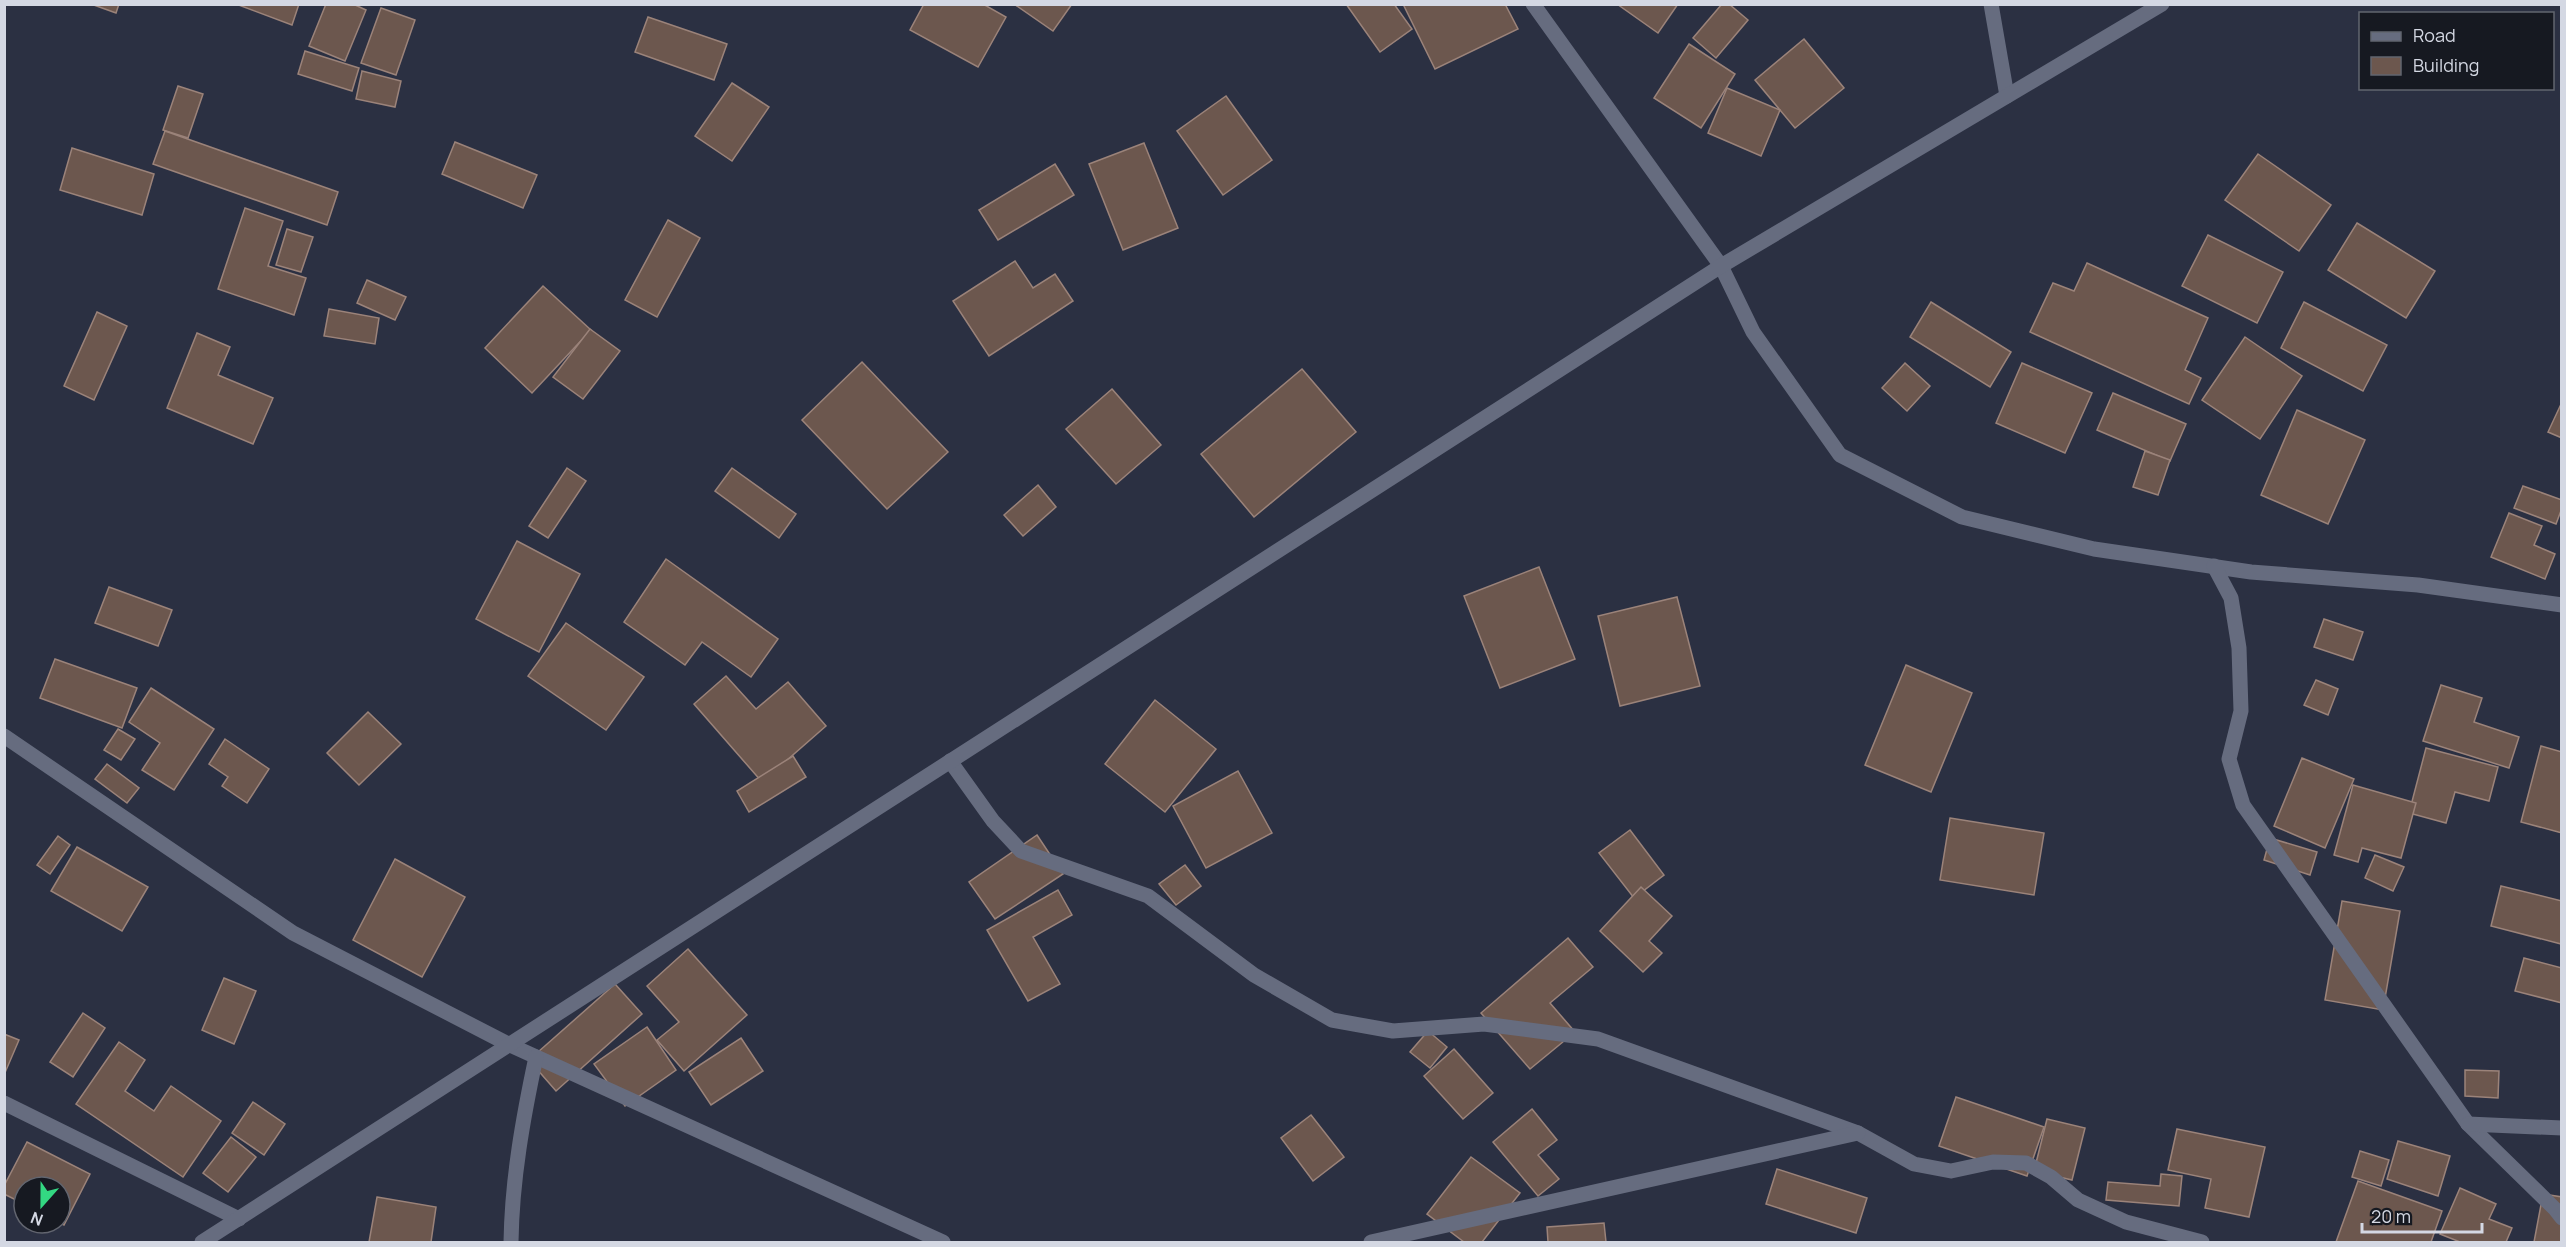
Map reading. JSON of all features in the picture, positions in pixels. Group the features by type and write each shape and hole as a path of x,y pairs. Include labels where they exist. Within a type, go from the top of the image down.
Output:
{"street":[{"path":"1533,4 1721,266 1753,332 1839,455 1962,517 2094,549 2251,572 2418,585 2562,605"},
{"path":"1991,4 2007,96"},
{"path":"202,1242 1721,266 2162,4"},
{"path":"2214,566 2231,598 2239,648 2241,711 2229,759 2243,805 2468,1124 2562,1218"},
{"path":"4,736 293,933 510,1045 943,1242"},
{"path":"950,761 993,821 1021,850 1148,896 1254,975 1332,1020 1393,1031 1484,1024 1598,1039 1858,1134 1914,1164 1952,1171 1993,1162 2026,1163 2051,1177 2078,1200 2126,1222 2202,1242"},
{"path":"511,1242 511,1212 520,1133 536,1057"},
{"path":"4,1103 239,1219"},
{"path":"2468,1124 2562,1128"},
{"path":"1371,1242 1858,1134"}],"building":[{"path":"91,4 119,4 116,13"},
{"path":"236,4 299,4 292,25"},
{"path":"326,4 353,4 366,10 345,61 309,46"},
{"path":"924,4 983,4 1006,17 978,67 910,30"},
{"path":"1014,4 1072,4 1053,31"},
{"path":"1346,4 1394,4 1412,29 1380,52"},
{"path":"1403,4 1505,4 1518,29 1435,69"},
{"path":"1617,4 1678,4 1658,33"},
{"path":"1722,4 1729,4 1748,20 1716,58 1693,38"},
{"path":"381,8 415,20 396,75 361,63"},
{"path":"648,17 727,44 714,80 635,52"},
{"path":"1804,39 1844,88 1795,128 1755,80"},
{"path":"1689,44 1735,74 1701,128 1654,98"},
{"path":"305,51 359,68 352,91 298,74"},
{"path":"362,71 401,81 395,107 356,99"},
{"path":"732,83 769,107 732,161 695,136"},
{"path":"178,86 203,94 188,138 163,130"},
{"path":"1727,88 1780,110 1761,156 1708,133"},
{"path":"1226,96 1272,160 1223,195 1177,131"},
{"path":"165,131 338,192 327,225 153,164"},
{"path":"455,142 537,175 523,208 442,174"},
{"path":"1144,143 1178,228 1123,250 1089,164"},
{"path":"72,148 154,174 142,215 60,190"},
{"path":"2258,154 2331,205 2299,251 2225,200"},
{"path":"1055,164 1074,195 998,240 979,210"},
{"path":"245,208 283,221 268,266 306,278 294,315 218,289"},
{"path":"668,220 700,238 657,317 625,300"},
{"path":"2357,223 2435,271 2406,318 2328,270"},
{"path":"287,229 313,237 301,272 276,265"},
{"path":"2208,235 2283,272 2257,323 2182,286"},
{"path":"1015,261 1033,288 1055,274 1073,301 989,356 953,301"},
{"path":"2087,263 2208,318 2185,370 2201,378 2189,404 2030,332 2053,283 2074,291"},
{"path":"367,280 406,297 395,320 357,303"},
{"path":"543,286 591,330 532,393 485,348"},
{"path":"1931,302 2011,352 1990,387 1910,337"},
{"path":"2304,302 2387,345 2363,391 2281,348"},
{"path":"329,309 379,318 375,344 324,336"},
{"path":"97,312 127,326 94,400 64,386"},
{"path":"590,329 620,351 583,399 553,377"},
{"path":"197,333 230,347 218,375 273,398 253,444 167,408"},
{"path":"2245,337 2302,376 2260,439 2202,400"},
{"path":"862,362 948,452 887,509 802,420"},
{"path":"1905,363 1930,386 1907,411 1882,388"},
{"path":"2022,363 2092,393 2065,453 1996,423"},
{"path":"1302,369 1356,432 1254,517 1201,454"},
{"path":"1112,389 1161,445 1116,484 1066,429"},
{"path":"2113,393 2186,424 2170,461 2097,430"},
{"path":"2562,402 2562,438 2548,432"},
{"path":"2297,410 2365,440 2328,524 2261,495"},
{"path":"2145,451 2170,460 2158,495 2133,487"},
{"path":"567,468 586,481 548,538 529,526"},
{"path":"732,468 796,514 779,538 715,491"},
{"path":"1038,485 1056,507 1023,536 1004,515"},
{"path":"2523,486 2562,500 2562,508 2556,524 2514,508"},
{"path":"2509,513 2542,526 2534,545 2555,554 2545,579 2491,557"},
{"path":"517,541 580,574 539,652 476,619"},
{"path":"666,559 778,639 751,677 702,642 685,665 624,622"},
{"path":"1539,567 1575,659 1500,688 1464,596"},
{"path":"109,587 172,610 158,646 95,623"},
{"path":"1677,597 1700,686 1620,706 1598,616"},
{"path":"2324,619 2363,632 2353,660 2314,647"},
{"path":"566,623 644,677 606,730 528,676"},
{"path":"55,659 137,688 122,728 40,698"},
{"path":"1906,665 1972,693 1931,792 1865,765"},
{"path":"726,676 756,709 788,682 826,726 762,782 694,704"},
{"path":"2316,680 2338,689 2328,715 2304,705"},
{"path":"2441,685 2482,698 2474,722 2519,737 2509,768 2423,741"},
{"path":"151,688 214,729 174,790 142,770 160,743 129,722"},
{"path":"1155,700 1216,749 1165,812 1105,764"},
{"path":"368,712 401,744 359,785 327,753"},
{"path":"118,729 135,739 121,760 104,750"},
{"path":"225,739 269,769 247,803 222,786 228,777 209,764"},
{"path":"2541,746 2562,752 2562,833 2521,822"},
{"path":"2426,748 2498,767 2489,801 2455,792 2446,823 2409,813"},
{"path":"793,756 806,777 749,812 737,791"},
{"path":"2302,758 2354,779 2325,848 2274,826"},
{"path":"107,764 139,788 127,803 95,779"},
{"path":"1238,771 1272,833 1206,868 1173,806"},
{"path":"2353,785 2416,803 2401,858 2362,848 2358,862 2334,855"},
{"path":"1950,818 2044,833 2034,895 1940,880"},
{"path":"1630,830 1664,875 1634,898 1599,853"},
{"path":"1037,835 1063,874 995,919 969,882"},
{"path":"58,836 70,845 50,874 37,865"},
{"path":"2270,838 2317,852 2310,875 2264,860"},
{"path":"77,847 148,887 122,931 51,891"},
{"path":"2375,855 2404,867 2393,891 2365,878"},
{"path":"395,859 465,897 422,977 353,940"},
{"path":"1185,865 1201,886 1176,905 1159,884"},
{"path":"2501,886 2562,901 2561,944 2491,926"},
{"path":"1641,887 1672,916 1649,941 1662,953 1643,972 1600,931"},
{"path":"1058,890 1072,915 1033,937 1060,984 1028,1001 987,930"},
{"path":"2342,901 2400,911 2383,1010 2325,1000"},
{"path":"1568,938 1593,967 1550,1003 1575,1032 1530,1069 1481,1013"},
{"path":"688,949 747,1015 684,1071 657,1040 679,1022 647,986"},
{"path":"2524,958 2562,968 2562,1003 2515,991"},
{"path":"224,978 256,991 234,1044 202,1030"},
{"path":"615,984 642,1014 556,1091 529,1060"},
{"path":"83,1013 105,1028 73,1077 50,1062"},
{"path":"647,1027 676,1070 625,1106 594,1064"},
{"path":"1428,1031 1447,1047 1430,1068 1410,1052"},
{"path":"4,1034 19,1040 4,1075"},
{"path":"741,1038 763,1071 711,1105 689,1072"},
{"path":"119,1042 145,1060 125,1091 154,1111 171,1086 221,1121 183,1177 76,1104"},
{"path":"1454,1049 1493,1093 1463,1119 1424,1076"},
{"path":"2465,1070 2499,1071 2498,1098 2465,1096"},
{"path":"1956,1097 2044,1127 2027,1176 1939,1146"},
{"path":"253,1102 285,1124 264,1155 232,1133"},
{"path":"1532,1109 1557,1140 1538,1155 1559,1179 1538,1196 1493,1142"},
{"path":"1311,1115 1344,1157 1313,1181 1281,1138"},
{"path":"2047,1119 2085,1128 2072,1180 2034,1171"},
{"path":"2177,1129 2265,1147 2249,1217 2205,1208 2211,1179 2168,1170"},
{"path":"231,1137 256,1157 228,1192 203,1173"},
{"path":"2398,1141 2450,1156 2438,1196 2387,1179"},
{"path":"27,1142 90,1174 72,1209 72,1175 12,1175 12,1198 4,1194 4,1186"},
{"path":"2360,1151 2389,1160 2381,1186 2352,1177"},
{"path":"1471,1157 1520,1193 1482,1242 1464,1242 1427,1214"},
{"path":"1777,1169 1867,1198 1856,1233 1766,1204"},
{"path":"2161,1174 2182,1176 2179,1206 2106,1200 2108,1182 2160,1186"},
{"path":"2358,1181 2442,1211 2431,1242 2336,1242"},
{"path":"2460,1188 2496,1204 2489,1219 2512,1228 2506,1242 2460,1242 2440,1234"},
{"path":"2543,1194 2562,1197 2562,1242 2534,1242"},
{"path":"377,1197 436,1207 431,1242 369,1242"},
{"path":"1604,1223 1606,1242 1548,1242 1547,1227"}]}
